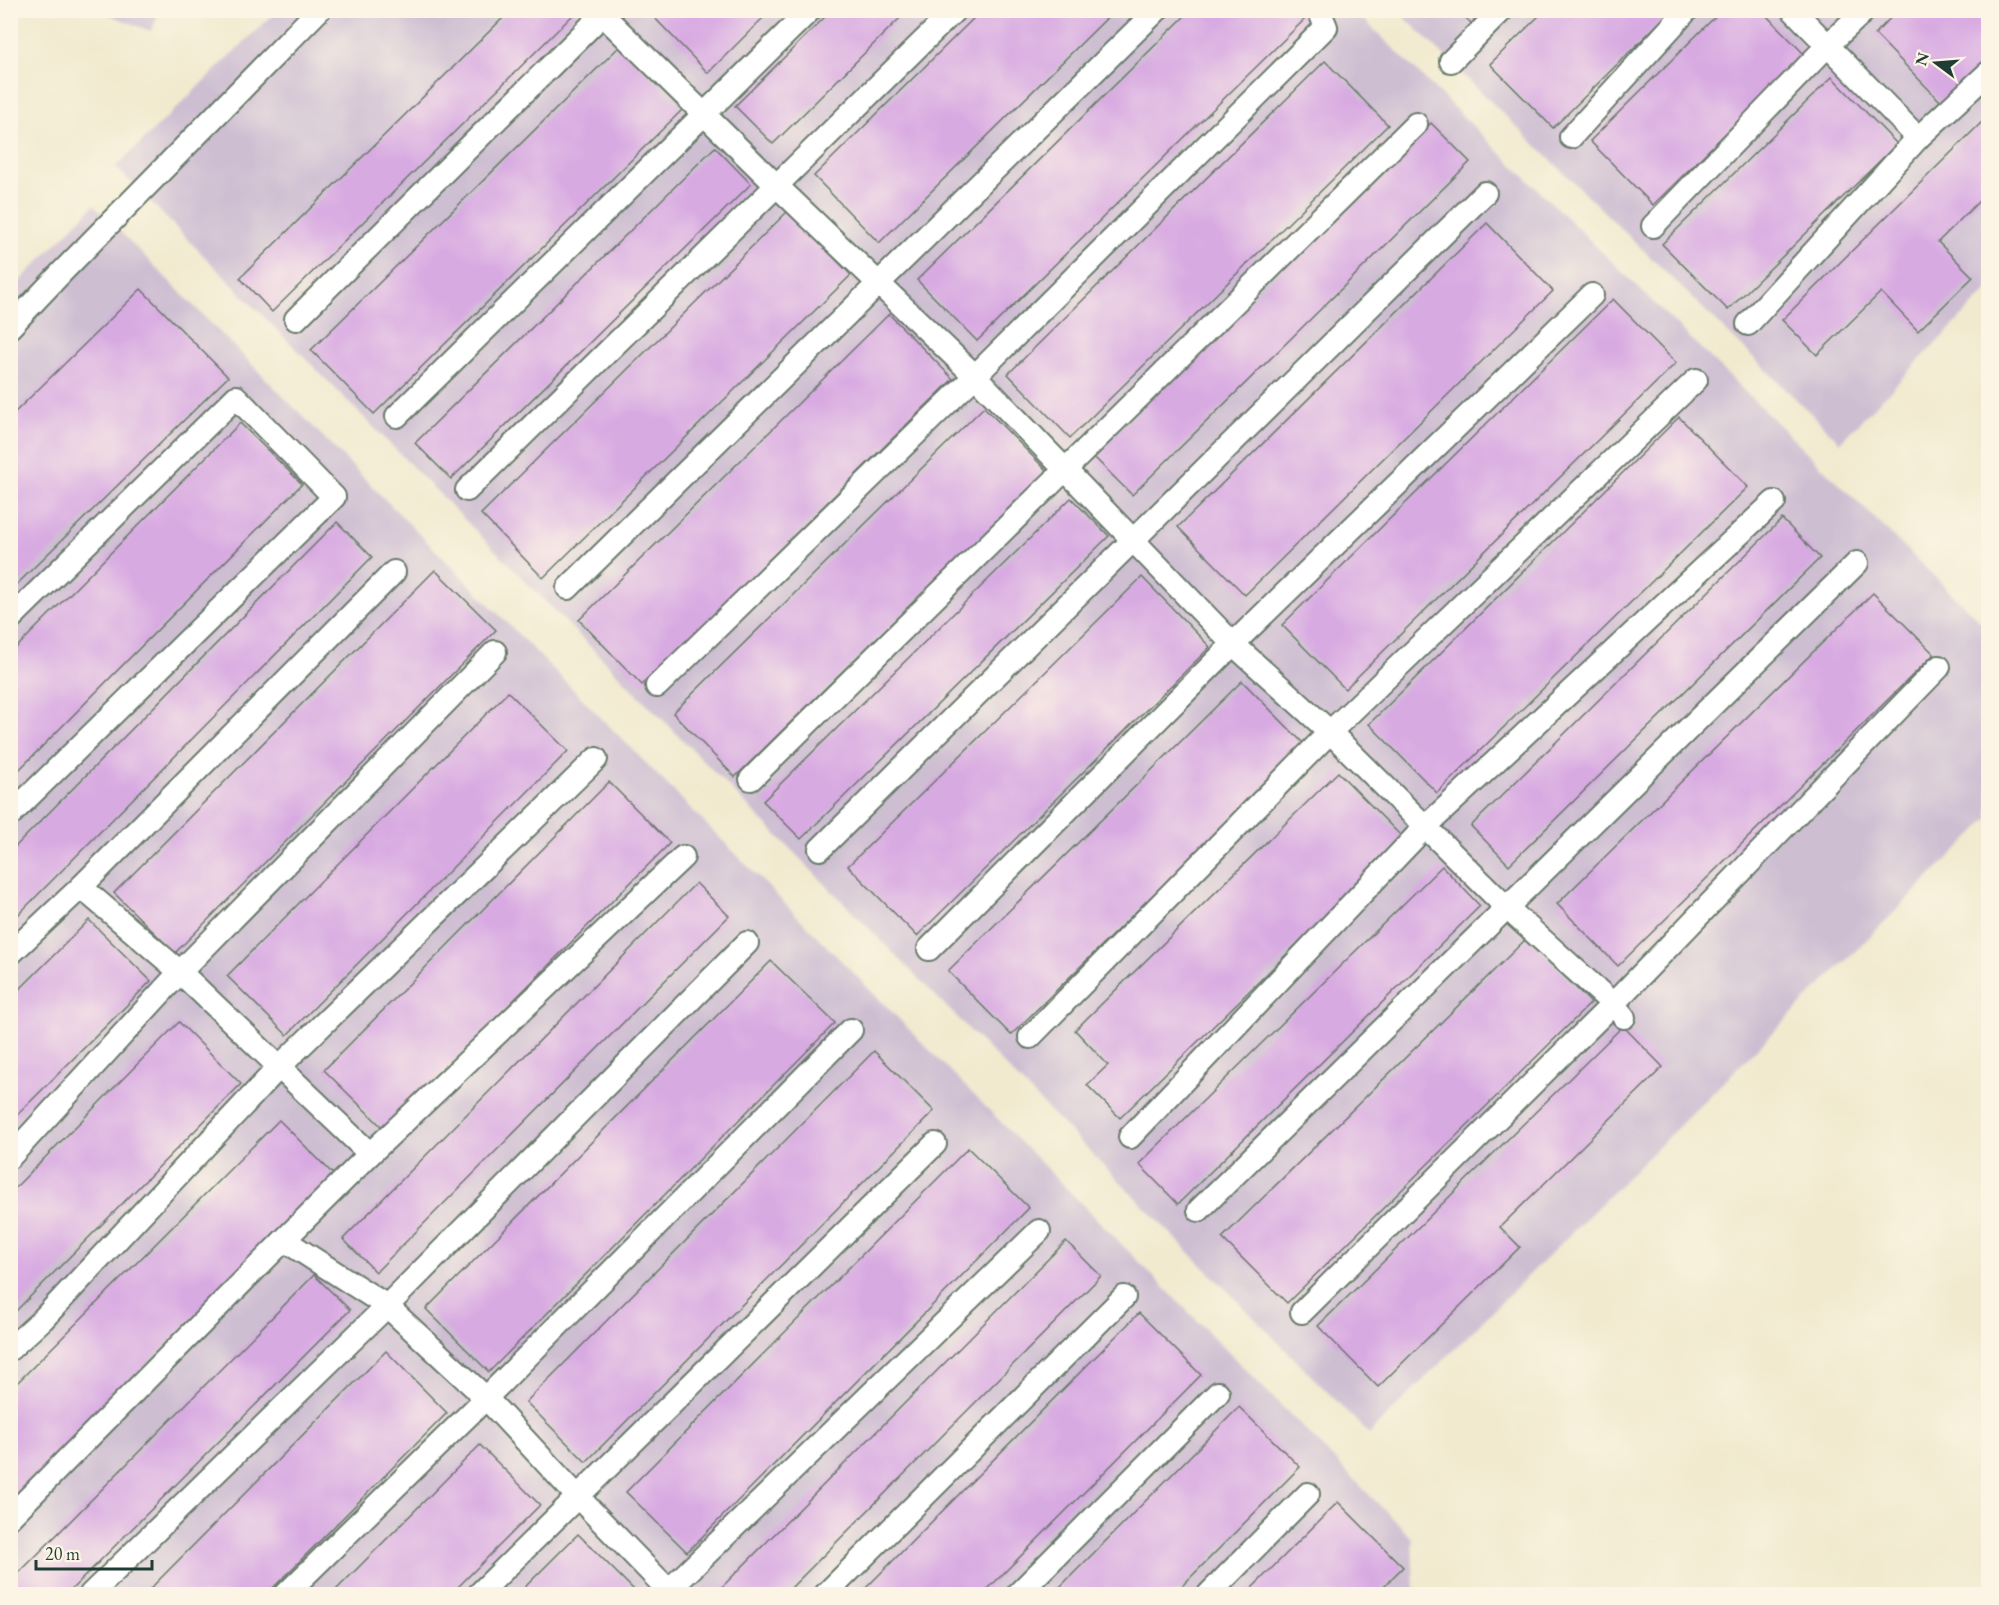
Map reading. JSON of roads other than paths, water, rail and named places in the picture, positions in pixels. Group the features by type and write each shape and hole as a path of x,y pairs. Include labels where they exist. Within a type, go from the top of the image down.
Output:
{"lane":[{"path":"10,327 320,10"},
{"path":"397,416 810,10"},
{"path":"467,490 955,10"},
{"path":"568,588 1157,10"},
{"path":"657,686 975,376 1326,27 1319,10"},
{"path":"1452,61 1502,10"},
{"path":"1571,137 1687,10"},
{"path":"1793,10 1918,138"},
{"path":"1653,226 1828,45 1865,10"},
{"path":"296,319 602,12 777,186 975,376 1233,644 1330,732 1424,828 1618,1010"},
{"path":"1748,324 1918,138 1989,73"},
{"path":"751,779 1416,124"},
{"path":"820,849 1135,541 1485,193"},
{"path":"929,949 1233,644 1592,296"},
{"path":"1029,1036 1330,732 1696,380"},
{"path":"10,619 236,397 334,497 10,815"},
{"path":"1130,1137 1424,828 1774,502"},
{"path":"1199,1210 1857,563"},
{"path":"10,954 81,887 394,572"},
{"path":"10,1157 180,972 495,652"},
{"path":"1302,1312 1618,1010 1940,667"},
{"path":"10,1349 43,1319 279,1067 596,759"},
{"path":"10,1517 370,1154 683,856"},
{"path":"81,887 180,972 370,1154"},
{"path":"92,1594 387,1306 747,943"},
{"path":"286,1594 486,1398 851,1030"},
{"path":"479,1594 935,1144"},
{"path":"284,1240 387,1306 486,1398 669,1593 1039,1231"},
{"path":"826,1594 1124,1297"},
{"path":"1018,1594 1218,1394"},
{"path":"1209,1594 1308,1494"}]}
